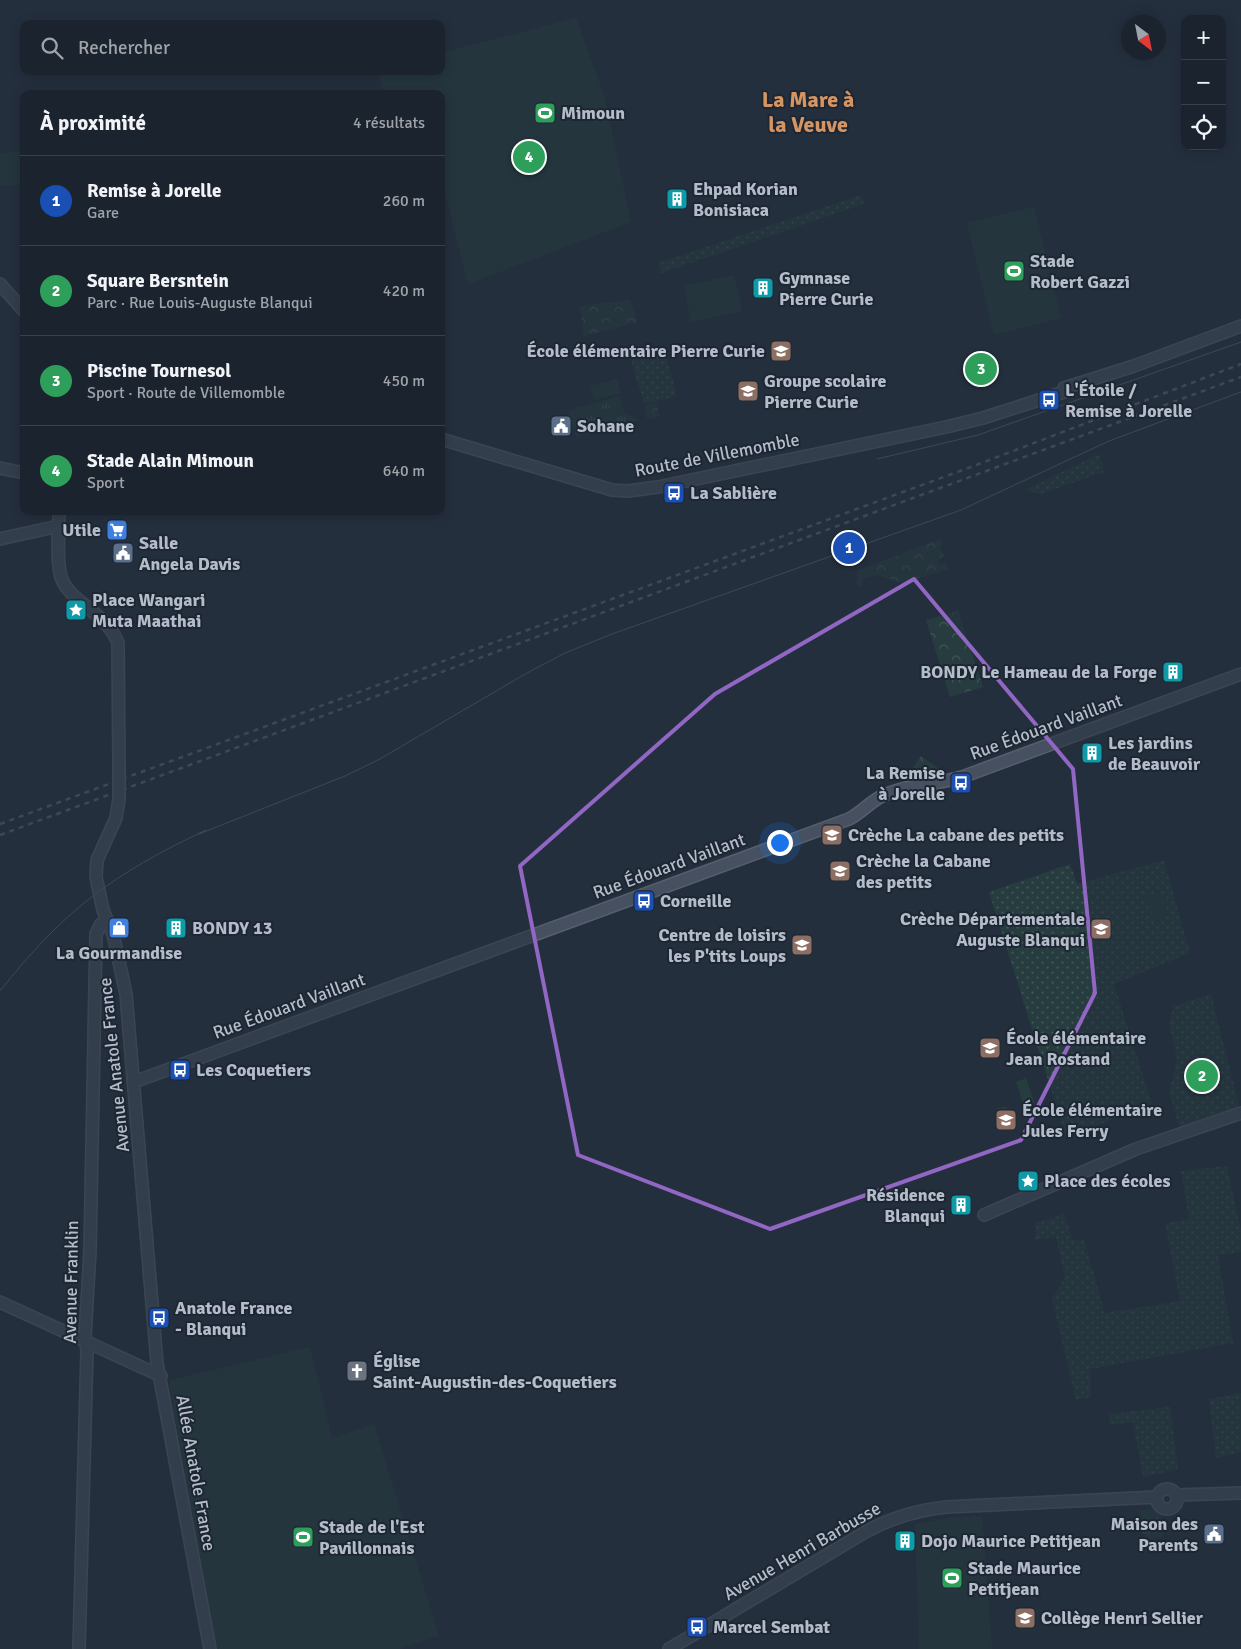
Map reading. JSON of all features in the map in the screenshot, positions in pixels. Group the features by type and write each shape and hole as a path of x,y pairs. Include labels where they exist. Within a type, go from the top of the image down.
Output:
{"street":[{"path":"0,284 20,306"},
{"name":"Route de Villemomble","path":"445,440 612,490 665,486 946,427 974,419 982,412 1070,388 1241,326"},
{"path":"0,468 20,472"},
{"path":"0,539 61,516"},
{"name":"Avenue Anatole France","path":"61,516 59,568 64,584 109,624 118,642 120,653 119,799 116,818 96,865 96,877 113,934 126,994 157,1363 161,1376"},
{"name":"Rue Édouard Vaillant","path":"134,1082 849,819 880,797 906,787 942,784 1241,674"},
{"name":"Avenue Franklin","path":"79,1649 96,1037 96,934 101,924 108,922"},
{"path":"984,1215 1136,1149 1241,1113"},
{"path":"0,1302 161,1376"},
{"name":"Allée Anatole France","path":"161,1376 210,1649"},
{"path":"1177,1498 1169,1510 1165,1509 1158,1500 1164,1490 1169,1489 1177,1498 1241,1500"},
{"path":"1177,1498 1241,1493"},
{"name":"Avenue Henri Barbusse","path":"670,1649 859,1535 892,1518 940,1507 1020,1504 1057,1507 1158,1500"}],"highlighted area":[{"path":"914,579 1073,769 1095,993 1021,1140 770,1229 578,1155 520,866 715,694"}],"green space":[{"path":"576,18 604,95 631,222 468,284 445,194 445,90 383,90 379,75 445,75 445,52"},
{"path":"20,151 20,185 0,186 0,153"},
{"path":"861,195 864,204 661,273 658,263"},
{"name":"Stade Robert Gazzi","path":"1034,207 1061,318 994,335 967,223"},
{"path":"734,275 742,311 691,322 684,286"},
{"path":"630,300 637,322 584,336 580,306"},
{"path":"665,351 677,396 644,404 631,360"},
{"path":"617,379 621,393 594,400 590,386"},
{"path":"619,396 624,413 640,420 576,437 568,411"},
{"path":"656,403 660,416 647,419 644,406"},
{"path":"1099,454 1104,472 1040,494 1025,490"},
{"path":"940,539 942,545 939,546 944,556 938,560 940,564 946,563 948,569 902,583 877,575 864,578 861,586 857,585 857,571"},
{"path":"958,611 983,687 950,697 926,620"},
{"path":"921,756 947,774 918,779 912,776 912,769"},
{"path":"1164,860 1190,953 1114,984 1152,1104 1066,1137 989,892 1070,864 1077,884"},
{"path":"1159,892 1168,916 1155,921 1146,896"},
{"path":"1211,994 1240,1110 1180,1130 1169,1092 1177,1059 1169,1024 1173,1007"},
{"path":"1026,1078 1035,1104 1024,1107 1016,1082"},
{"path":"1006,1106 1013,1127 1003,1130 997,1109"},
{"path":"1227,1166 1241,1230 1241,1252 1218,1255 1233,1343 1090,1369 1091,1397 1076,1400 1052,1299 1065,1277 1056,1237 1035,1240 1036,1223 1064,1214 1073,1240 1084,1240 1105,1313 1180,1301 1165,1223 1189,1220 1181,1171"},
{"name":"Stade de l'Est Pavillonnais","path":"310,1347 332,1438 374,1424 439,1636 399,1649 217,1649 169,1385 170,1380"},
{"path":"1241,1393 1241,1452 1216,1458 1209,1399"},
{"path":"1170,1407 1178,1469 1143,1477 1133,1422 1110,1425 1109,1414"},
{"path":"1139,1510 1151,1510 1160,1514 1161,1518 1141,1529"},
{"name":"Stade Maurice Petitjean","path":"982,1516 992,1649 919,1649 915,1524 952,1517"},
{"path":"1163,1521 1165,1531 1162,1537 1148,1539 1142,1532 1148,1530 1151,1534 1157,1526 1156,1523"}],"tram line":[{"path":"877,459 978,435 1241,342"},
{"path":"0,991 23,963 69,916 92,897 144,862 206,830 199,834 345,776 378,760 527,673 565,653 612,634 961,510 1109,441 1241,392"}],"railway":[{"path":"0,824 971,467 1241,364"},
{"path":"0,835 1241,377"}],"place":[{"name":"Mimoun","path":"545,113"},
{"name":"Stade Alain Mimoun","path":"529,157"},
{"name":"Ehpad Korian Bonisiaca","path":"677,199"},
{"name":"Stade Robert Gazzi","path":"1014,271"},
{"name":"Gymnase Pierre Curie","path":"763,288"},
{"name":"École élémentaire Pierre Curie","path":"781,351"},
{"name":"Piscine Tournesol","path":"981,369"},
{"name":"Groupe scolaire Pierre Curie","path":"748,391"},
{"name":"L'Étoile / Remise à Jorelle","path":"1049,400"},
{"name":"Sohane","path":"561,426"},
{"name":"La Sablière","path":"674,493"},
{"name":"Utile","path":"117,530"},
{"name":"Remise à Jorelle","path":"849,548"},
{"name":"Salle Angela Davis","path":"123,553"},
{"name":"Place Wangari Muta Maathai","path":"76,610"},
{"name":"BONDY Le Hameau de la Forge","path":"1173,672"},
{"name":"Les jardins de Beauvoir","path":"1092,753"},
{"name":"La Remise à Jorelle","path":"961,783"},
{"name":"Crèche La cabane des petits","path":"832,835"},
{"name":"Crèche la Cabane des petits","path":"840,871"},
{"name":"Corneille","path":"644,901"},
{"name":"La Gourmandise","path":"119,928"},
{"name":"BONDY 13","path":"176,928"},
{"name":"Crèche Départementale Auguste Blanqui","path":"1101,929"},
{"name":"Centre de loisirs les P'tits Loups","path":"802,945"},
{"name":"École élémentaire Jean Rostand","path":"990,1048"},
{"name":"Les Coquetiers","path":"180,1070"},
{"name":"Square Bersntein","path":"1202,1076"},
{"name":"École élémentaire Jules Ferry","path":"1006,1120"},
{"name":"Place des écoles","path":"1028,1181"},
{"name":"Résidence Blanqui","path":"961,1205"},
{"name":"Anatole France - Blanqui","path":"159,1318"},
{"name":"Église Saint-Augustin-des-Coquetiers","path":"357,1371"},
{"name":"Maison des Parents","path":"1214,1534"},
{"name":"Stade de l'Est Pavillonnais","path":"303,1537"},
{"name":"Dojo Maurice Petitjean","path":"905,1541"},
{"name":"Stade Maurice Petitjean","path":"952,1578"},
{"name":"Collège Henri Sellier","path":"1025,1618"},
{"name":"Marcel Sembat","path":"697,1627"}],"district":[{"name":"La Mare à la Veuve","path":"808,112"}]}
